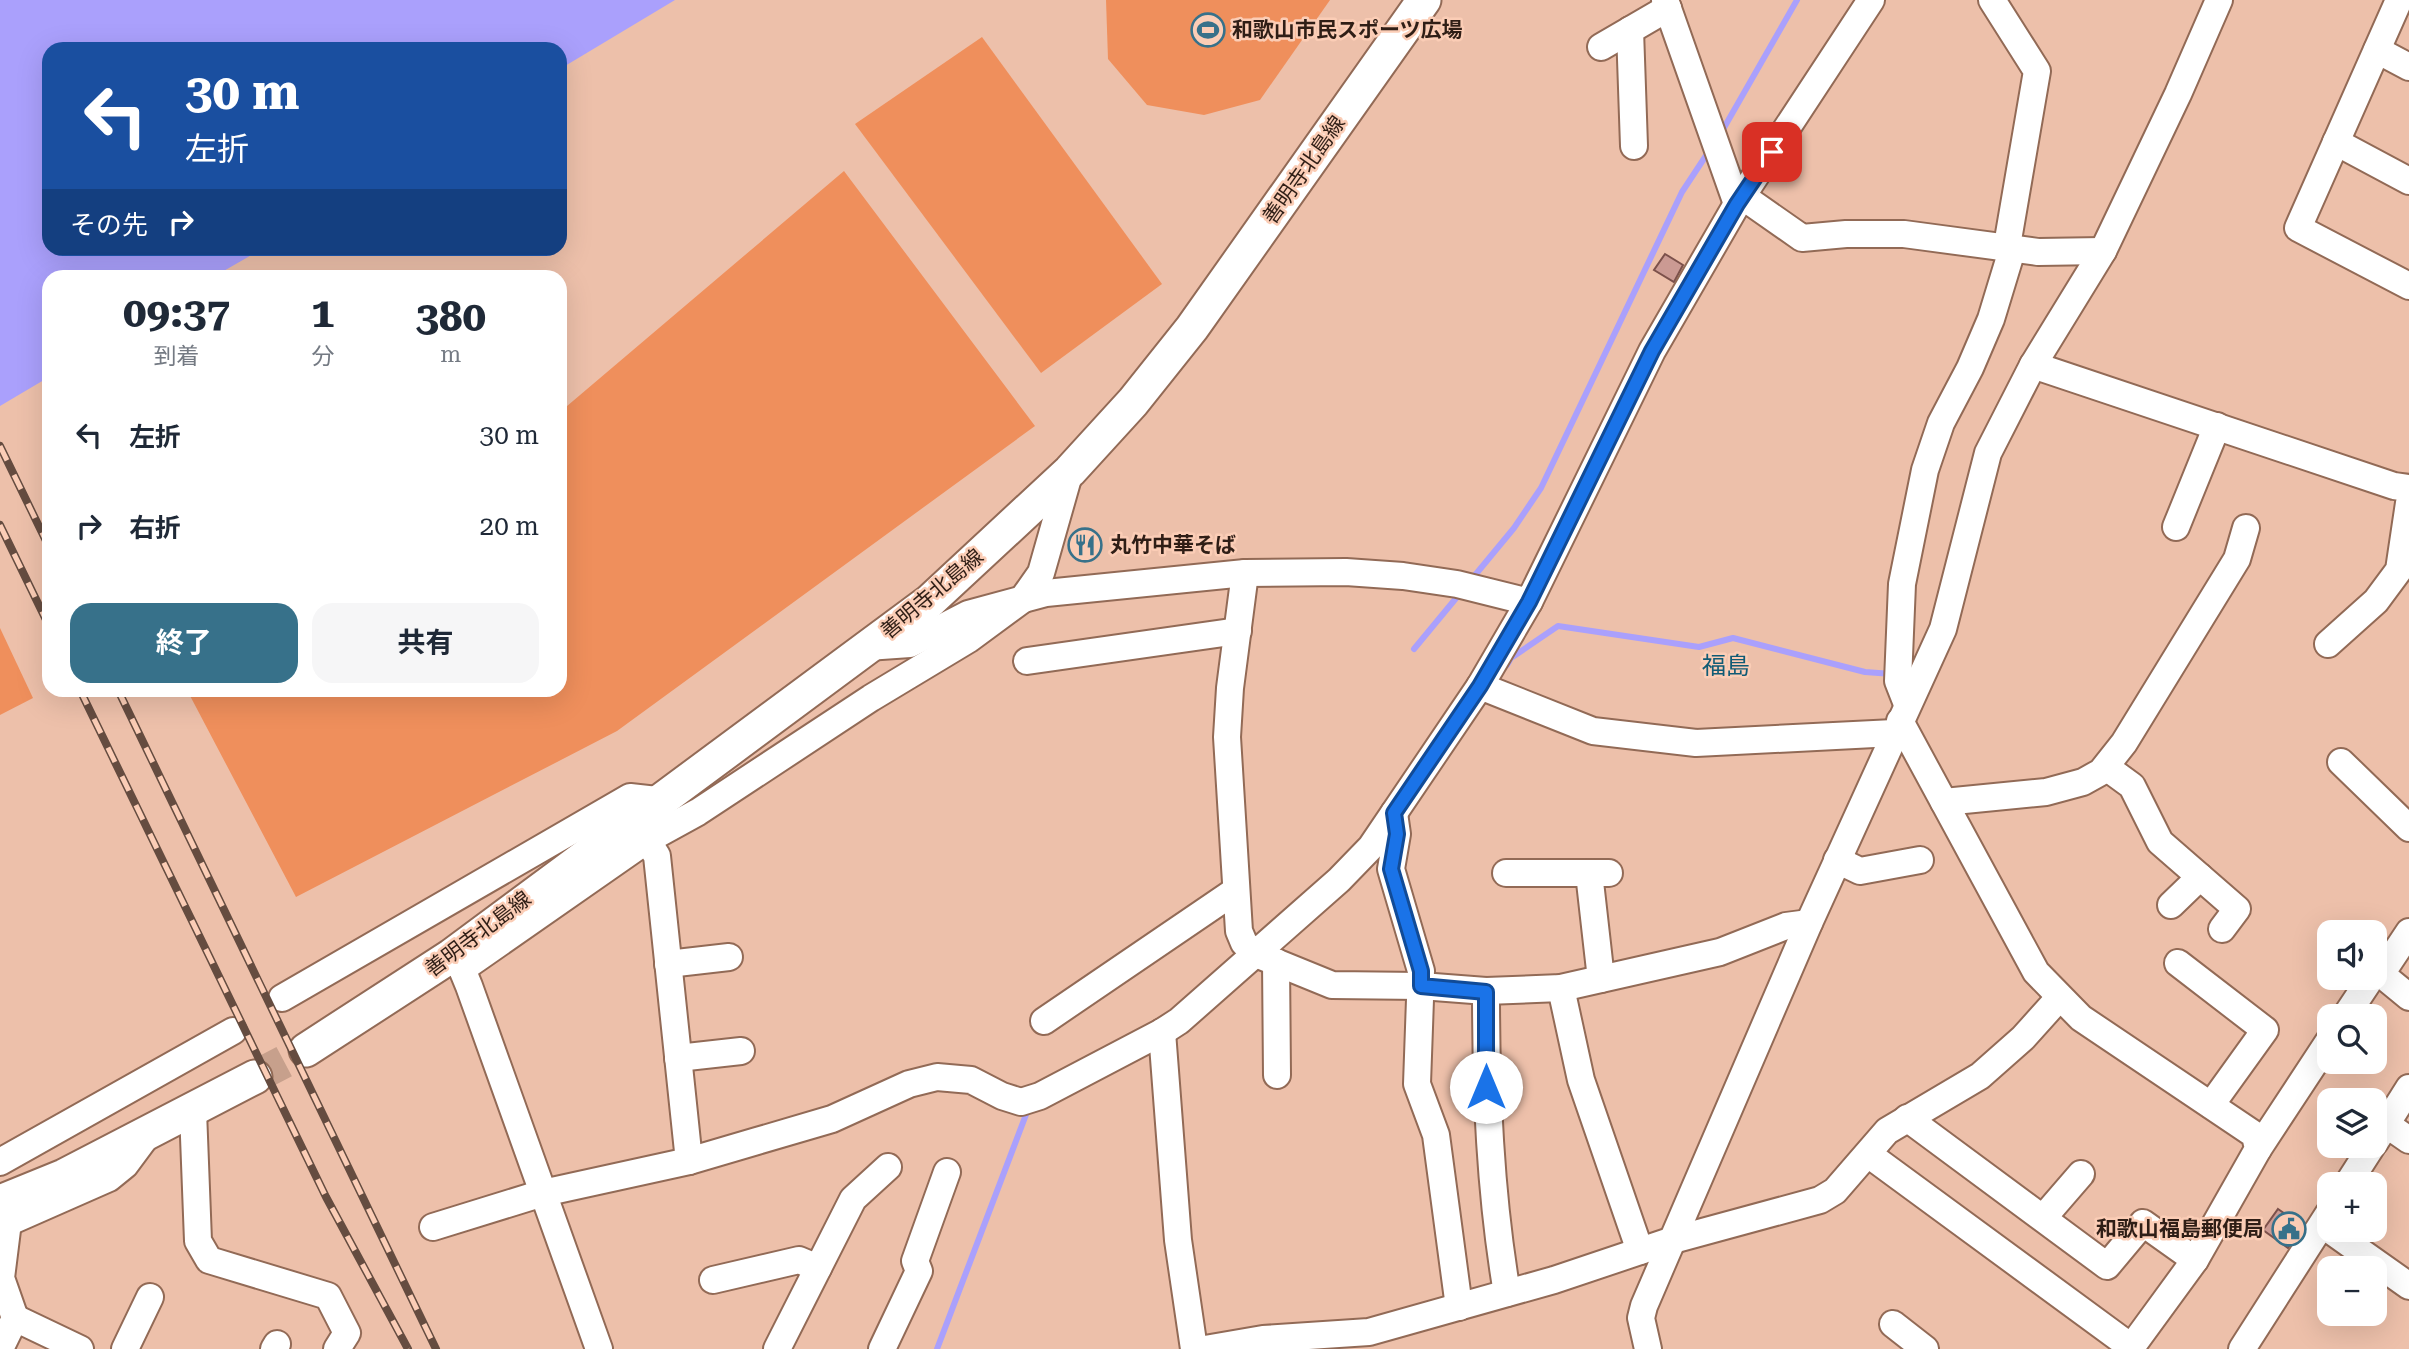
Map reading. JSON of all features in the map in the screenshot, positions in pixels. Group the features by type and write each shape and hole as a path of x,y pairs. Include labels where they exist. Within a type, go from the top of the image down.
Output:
{"main road":[{"name":"善明寺北島線","path":"306,1050 456,962 657,800 930,601 1070,471 1133,402 1192,328 1424,0"},
{"path":"3,1216 64,1176 255,1077"}],"street":[{"path":"433,1227 543,1193 689,1161 832,1119 909,1084 937,1077 971,1080 1002,1097 1021,1102 1040,1096 1162,1032 1266,958 1396,823 1486,689 1652,351 1739,200 1871,0"},
{"path":"1992,0 2037,71 2008,240 2012,250 1991,319 1970,368 1941,423 1925,470 1902,584 1899,702 1944,802 2036,972 2081,1018 2255,1135 2258,1149"},
{"path":"1648,1349 1641,1318 1837,860 1899,702 1943,629 1988,453 2034,365 2103,251 2178,94 2219,0"},
{"path":"2399,0 2298,228 2409,286"},
{"path":"1601,47 1667,4 1715,141 1739,200 1802,238 1846,234 1904,234 2012,250 2103,251"},
{"path":"1630,30 1634,146"},
{"path":"2377,50 2409,67"},
{"path":"2336,142 2409,181"},
{"path":"2034,365 2394,486 2409,488"},
{"path":"2176,527 2217,426"},
{"path":"598,1349 543,1193 456,962 647,840 698,813 871,698 969,639 1022,600 1041,573 1070,471"},
{"path":"2328,645 2376,600 2399,570 2409,503"},
{"path":"1944,802 2064,788 2083,782 2106,767 2124,743 2237,559 2246,528"},
{"path":"867,647 910,644 968,614 1046,593 1245,573 1346,572 1465,586 1529,602"},
{"path":"1245,573 1227,737 1239,931 1244,943 1266,958 1332,985 1421,986 1486,992 1561,988 1720,952 1786,926 1809,923"},
{"path":"1027,661 1238,631"},
{"path":"1486,689 1593,731 1696,743 1899,702"},
{"path":"2341,762 2409,828"},
{"path":"2106,767 2132,786 2160,842 2237,909 2222,929"},
{"path":"282,998 630,797 657,800"},
{"path":"1396,823 1391,869 1421,971 1417,1084 1436,1135 1459,1307"},
{"path":"647,840 657,856 689,1161"},
{"path":"1837,860 1860,871 1920,860"},
{"path":"1506,873 1600,873 1601,979"},
{"path":"2171,905 2200,877"},
{"path":"1044,1020 1236,891"},
{"path":"2387,961 2409,932"},
{"path":"668,964 729,957"},
{"path":"1266,958 1278,1075"},
{"path":"2178,963 2265,1030 2211,1105"},
{"path":"2387,983 2409,997"},
{"path":"1561,988 1581,1080 1640,1251"},
{"path":"1486,992 1486,1087 1499,1242 1507,1293"},
{"path":"1205,1349 1262,1339 1371,1340 1459,1307 1673,1240 1820,1200 1835,1191 1887,1130 1980,1076 2023,1038 2059,998"},
{"path":"0,1162 233,1031"},
{"path":"1162,1032 1178,1240 1194,1349"},
{"path":"678,1058 741,1051"},
{"path":"1868,1154 2130,1348 2195,1259 2258,1149 2317,1059"},
{"path":"2387,1123 2409,1088"},
{"path":"193,1111 198,1241 202,1251 209,1260 328,1296 347,1333 337,1349"},
{"path":"1907,1118 2107,1266 2143,1223 2195,1259"},
{"path":"2387,1139 2409,1140"},
{"path":"777,1349 853,1199 888,1167"},
{"path":"882,1349 919,1270 915,1261 947,1172"},
{"path":"2043,1218 2081,1174"},
{"path":"0,1349 15,1318 1,1278 3,1216"},
{"path":"2242,1349 2317,1240"},
{"path":"2352,1242 2409,1286"},
{"path":"713,1280 799,1260 818,1268"},
{"path":"125,1349 150,1297"},
{"path":"15,1318 80,1349"},
{"path":"1893,1324 1925,1349"}],"shaded area":[{"path":"0,0 675,0 567,65 567,42 42,42 42,256 250,256 225,270 42,270 42,381 0,406"},
{"name":"和歌山市民スポーツ広場","path":"1106,0 1330,0 1260,100 1204,115 1147,105 1108,59"},
{"path":"982,37 1162,284 1041,373 855,124"},
{"path":"844,171 1035,426 617,731 296,897 191,697 567,697 567,406"},
{"path":"0,628 33,698 0,715"}],"building":[{"path":"1665,254 1683,265 1674,282 1654,270"},
{"path":"2278,1209 2302,1226 2288,1248 2263,1230"}],"waterway":[{"path":"1721,133 1797,0"},
{"path":"1471,580 1514,528 1541,488 1682,192 1709,151"},
{"path":"1414,649 1462,591"},
{"path":"1507,665 1511,658 1558,626 1699,647 1733,638 1865,672 1892,674"},
{"path":"937,1349 1027,1112 1031,1110"}],"tunnel":[{"path":"255,1077 306,1050"}],"railway":[{"path":"0,446 42,533"},
{"path":"0,525 42,612"},
{"path":"83,697 326,1197 408,1349"},
{"path":"121,697 436,1349"}],"place":[{"name":"和歌山市民スポーツ広場","path":"1208,30"},
{"name":"丸竹中華そば","path":"1085,545"},
{"name":"和歌山福島郵便局","path":"2289,1229"}],"district":[{"name":"福島","path":"1726,666"}],"route":[{"path":"1486,1087 1486,992 1421,986 1421,971 1391,869 1397,834 1394,813 1480,686 1529,602 1652,351 1737,204 1772,152"}]}
